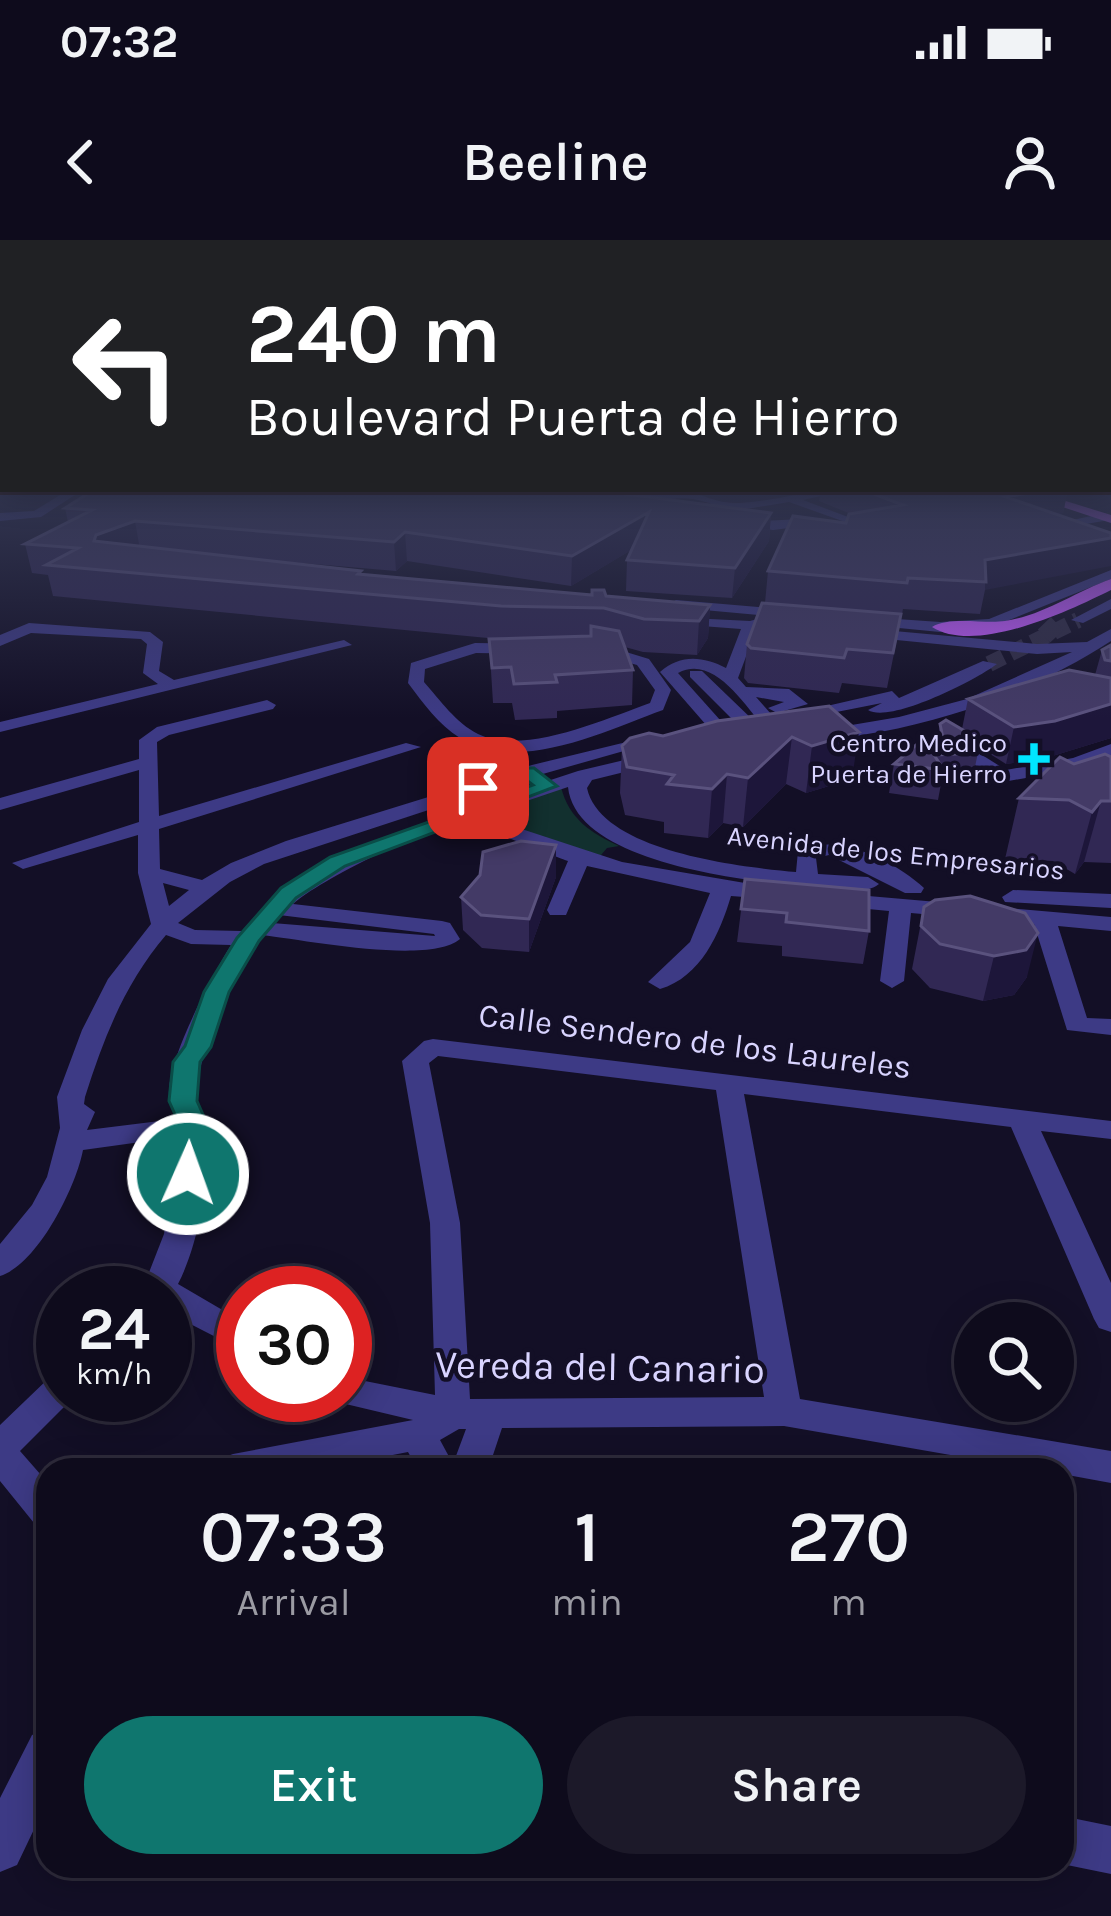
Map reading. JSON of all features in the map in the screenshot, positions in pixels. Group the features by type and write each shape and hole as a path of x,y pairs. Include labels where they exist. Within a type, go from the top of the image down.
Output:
{"main road":[{"path":"942,633 1024,625 1111,584"},
{"path":"1070,619 1111,593"}],"street":[{"path":"1028,612 1048,590 1088,571"},
{"path":"834,631 942,633 992,623 1111,574"},
{"path":"667,603 751,618"},
{"path":"1070,619 1111,603"},
{"path":"740,691 751,618"},
{"path":"659,619 814,622"},
{"path":"856,620 1037,649 1105,640"},
{"path":"0,641 29,628 145,635 155,642 151,673"},
{"path":"942,633 968,652 967,662"},
{"path":"712,737 911,727 1036,685 1105,640"},
{"path":"0,727 344,645"},
{"path":"574,736 657,706 663,690 643,662 603,650 476,648 417,666 416,683 449,719 479,741 520,743 574,736 597,752"},
{"path":"712,737 886,698 967,662 1014,659 1034,667 1036,685"},
{"path":"712,737 668,672 677,665 706,664 740,691 766,724"},
{"path":"696,674 766,724 899,705 989,664"},
{"path":"151,673 170,685"},
{"path":"103,702 151,673"},
{"path":"163,925 149,873 152,735 267,705"},
{"path":"0,718 34,719"},
{"path":"911,727 1003,776 1077,763 1111,749"},
{"path":"0,1264 48,1206 82,1111 83,1069 108,1001 163,925 206,888 240,867 281,852 527,772 661,740"},
{"path":"22,863 412,747"},
{"path":"169,1266 184,1222 191,1123 201,1111 204,1060 198,1047 217,992 273,908 337,861 548,786 680,754"},
{"path":"0,804 148,762"},
{"path":"527,772 548,786"},
{"name":"Avenida de los Empresarios","path":"585,775 577,788 581,806 609,829 644,845 734,871 808,879 910,900 970,927 993,928 1035,918 1111,924"},
{"path":"463,816 478,788"},
{"name":"Avenida de los Empresarios","path":"463,816 608,868 722,890 910,900 1111,901"},
{"path":"608,868 644,845"},
{"path":"808,879 805,855 813,848 830,847 910,900 892,981"},
{"path":"558,910 579,859"},
{"path":"149,873 206,888"},
{"path":"660,982 699,950 722,890"},
{"path":"163,925 191,937 326,925 273,908"},
{"path":"1035,918 1076,1025 1111,1027"},
{"name":"Calle Sendero de los Laureles","path":"472,1413 446,1223 416,1069 418,1056 442,1045 1111,1130"},
{"path":"728,1081 784,1411"},
{"path":"1022,1119 1111,1319"},
{"path":"71,1134 191,1123"},
{"name":"Vereda del Canario","path":"372,1395 472,1413 784,1411 1063,1458"},
{"path":"296,1458 418,1435 472,1413 470,1458"},
{"path":"36,1414 0,1451 36,1496"},
{"path":"418,1435 430,1458"},
{"name":"Vereda del Canario","path":"1074,1460 1111,1466"},
{"path":"0,1848 36,1775"},
{"path":"1074,1842 1111,1850"}],"green space":[{"path":"561,787 582,824 619,846 607,848 596,861 478,819"}],"building":[{"path":"53,561 274,561 361,571 358,574 592,595 592,590 604,590 606,596 710,605 699,621 644,619 604,608 501,606 46,565"},
{"path":"643,561 739,561 735,568"},
{"path":"772,561 985,561 986,582 908,578 907,583 768,571"},
{"path":"762,603 901,614 893,653 847,649 844,658 751,648 747,644"},
{"path":"591,626 619,631 633,670 555,675 557,682 514,684 511,667 492,668 489,639 591,636"},
{"path":"1111,645 1111,661 1105,660 1102,650"},
{"path":"1069,670 1111,678 1111,704 1055,721 1014,727 968,699"},
{"path":"829,706 859,732 812,746 792,737 748,778 727,774 712,789 667,784 674,775 627,767 622,746 630,738"},
{"path":"946,720 980,740 967,742 979,753 934,755 944,770 894,764 922,740 943,738 940,724"},
{"path":"1105,754 1111,757 1111,801 1101,801 1092,812 1069,800 1019,798 1060,757 1074,764"},
{"path":"521,841 556,845 529,919 481,915 461,897 480,875 483,852"},
{"path":"745,879 869,890 869,931 786,922 787,913 741,909"},
{"path":"970,896 1025,913 1038,933 1026,950 994,956 940,944 921,926 924,907 935,900"}],"tunnel":[{"path":"1044,636 1063,618"},
{"path":"989,664 1078,620"}],"place":[{"name":"Centro Medico Puerta de Hierro","path":"1034,759"}],"route":[{"path":"188,1174 191,1119 183,1101 187,1062 198,1047 217,992 249,938 289,893 337,861 548,786 527,772 478,788"}]}
